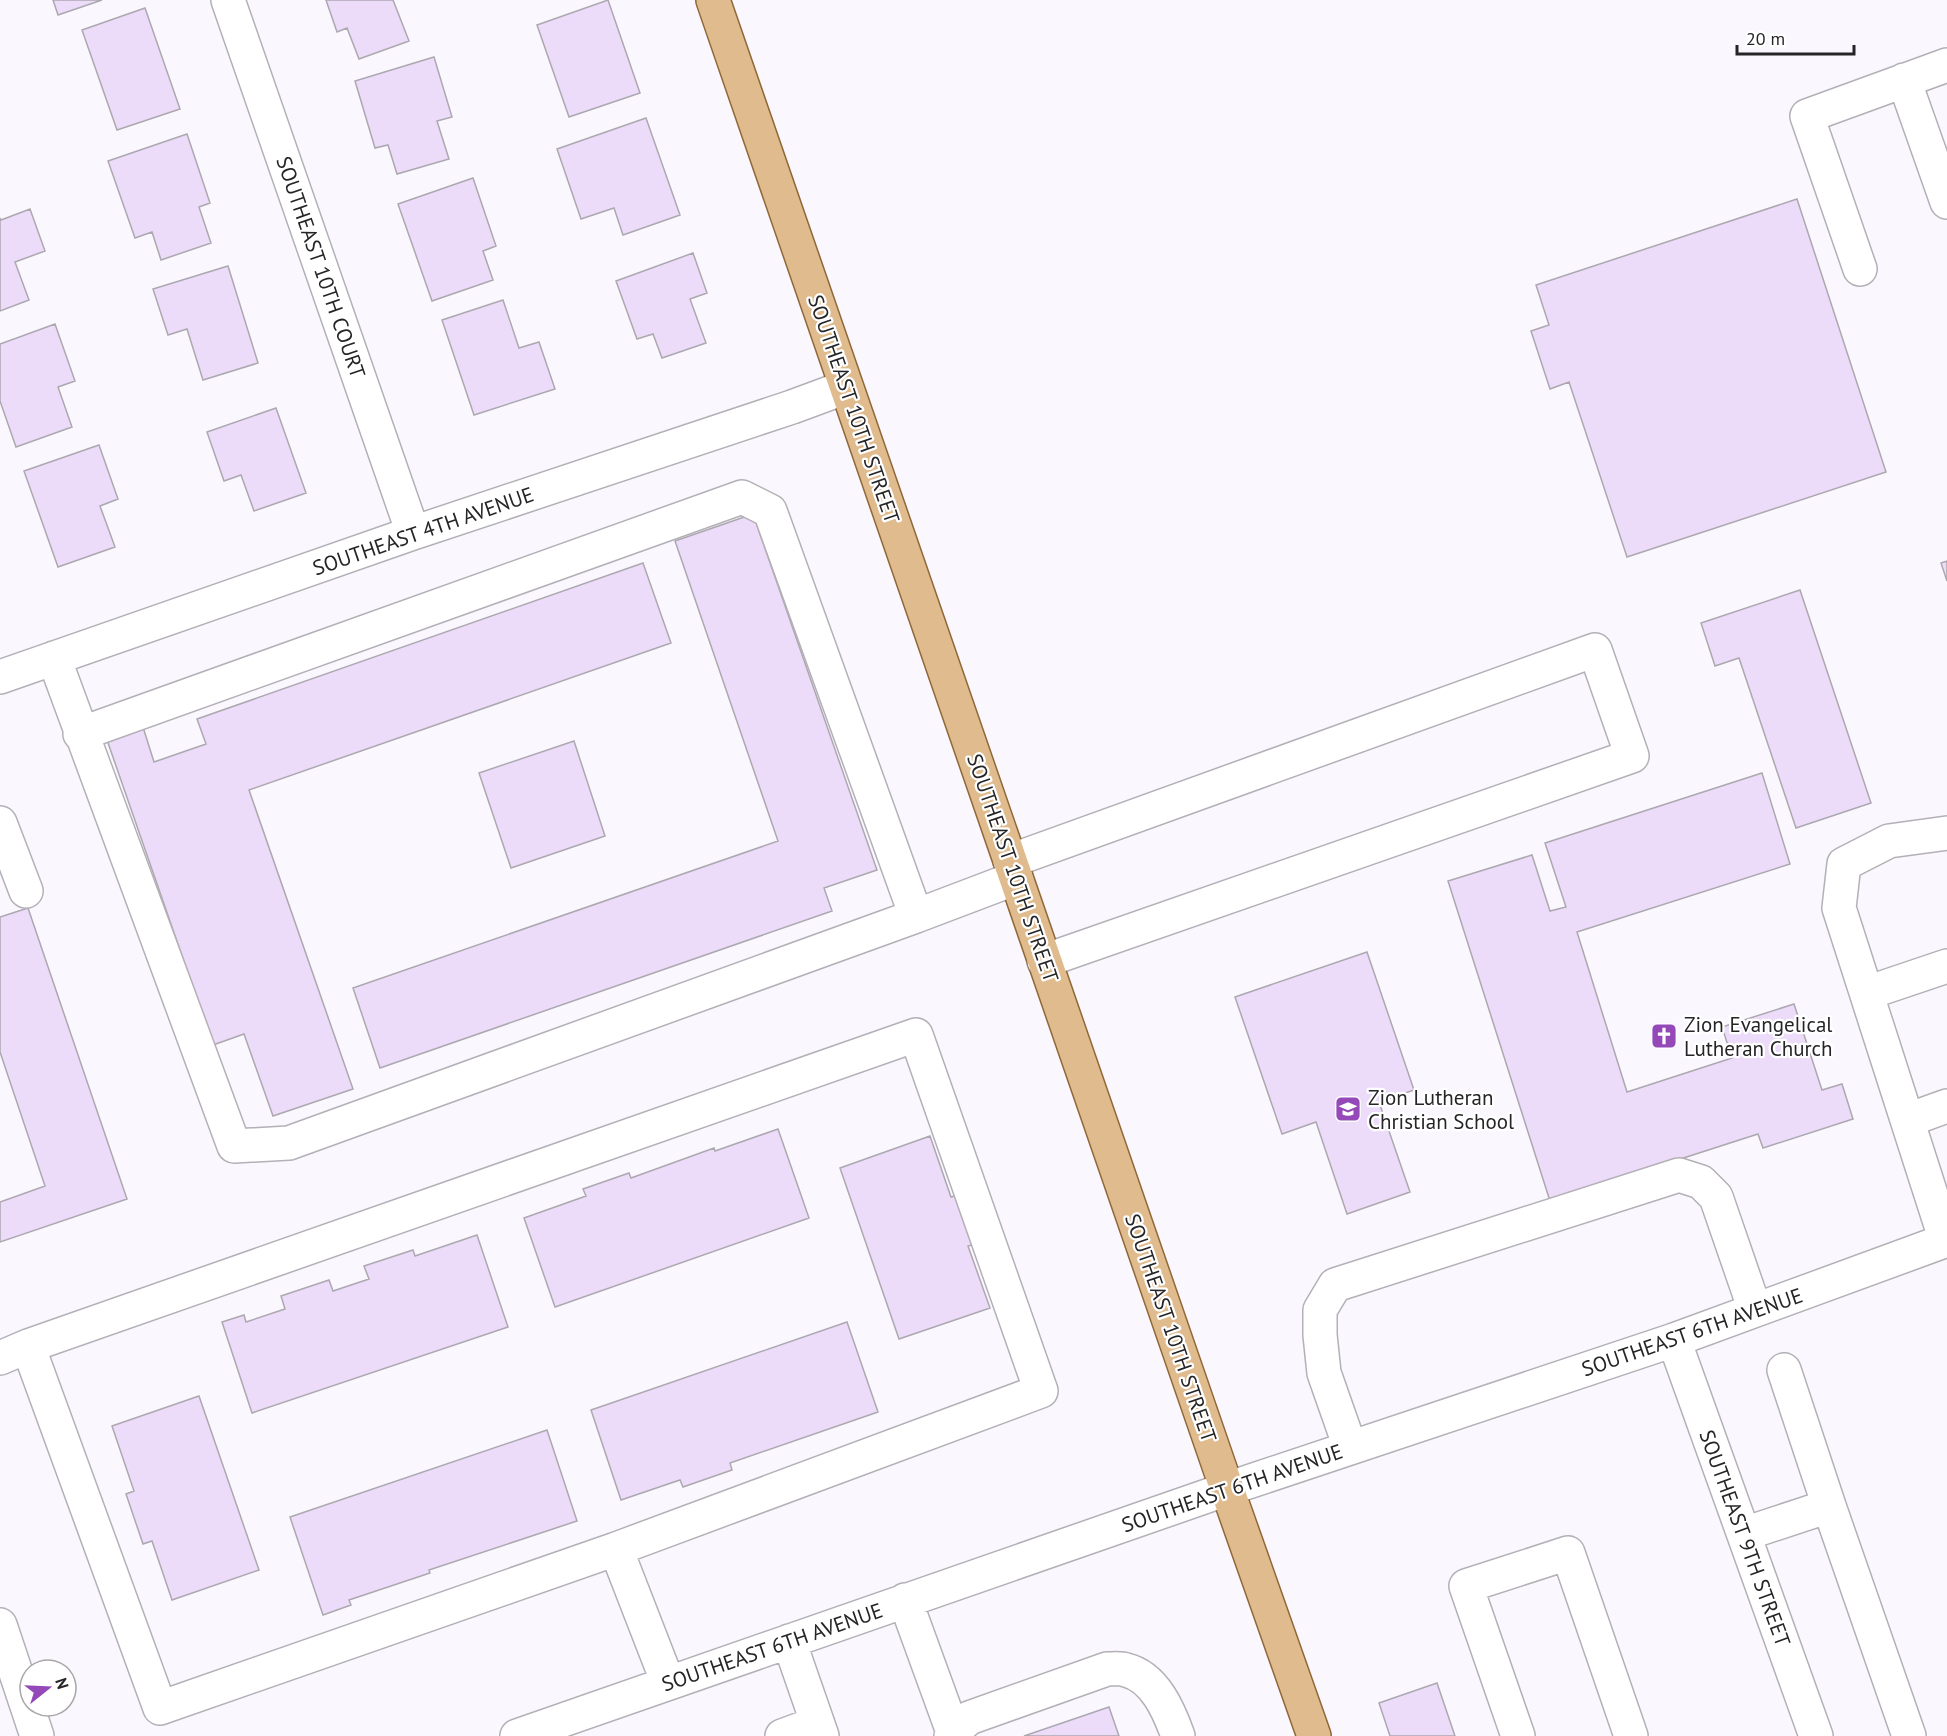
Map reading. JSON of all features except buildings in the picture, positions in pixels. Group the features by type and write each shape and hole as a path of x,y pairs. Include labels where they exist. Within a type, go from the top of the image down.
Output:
{"main road":[{"name":"SOUTHEAST 10TH STREET","path":"713,0 1314,1736"}],"street":[{"name":"SOUTHEAST 10TH COURT","path":"228,0 413,533"},
{"path":"1860,269 1806,116 1947,65"},
{"path":"1904,80 1947,202"},
{"name":"SOUTHEAST 4TH AVENUE","path":"0,677 413,533 846,387"},
{"path":"80,734 742,497 770,511 916,916"},
{"path":"54,658 80,734 234,1146 289,1143 916,916 1013,869 1595,650 1632,756 1044,961"},
{"path":"0,823 26,891"},
{"path":"1947,833 1889,841 1844,864 1839,908 1947,1241"},
{"path":"1867,993 1947,966"},
{"path":"916,1035 1041,1391 616,1549 160,1708 14,1352 916,1035"},
{"path":"1908,1120 1947,1106"},
{"path":"1350,1447 1324,1373 1320,1335 1320,1310 1335,1285 1679,1175 1701,1182 1716,1197 1755,1310"},
{"name":"SOUTHEAST 6TH AVENUE","path":"517,1736 1227,1489 1674,1340 1947,1241"},
{"name":"SOUTHEAST 9TH STREET","path":"1674,1340 1816,1736"},
{"path":"1784,1370 1909,1736"},
{"path":"1744,1534 1829,1506"},
{"path":"616,1549 668,1683"},
{"path":"1518,1736 1466,1586 1568,1553 1631,1736"},
{"path":"905,1600 952,1734 969,1718 1107,1669 1127,1670 1143,1679 1160,1696 1178,1736"},
{"path":"0,1625 37,1736"},
{"path":"782,1736 820,1730 789,1641"}],"place":[{"name":"Zion Evangelical Lutheran Church","path":"1664,1036"},
{"name":"Zion Lutheran Christian School","path":"1348,1109"}]}
